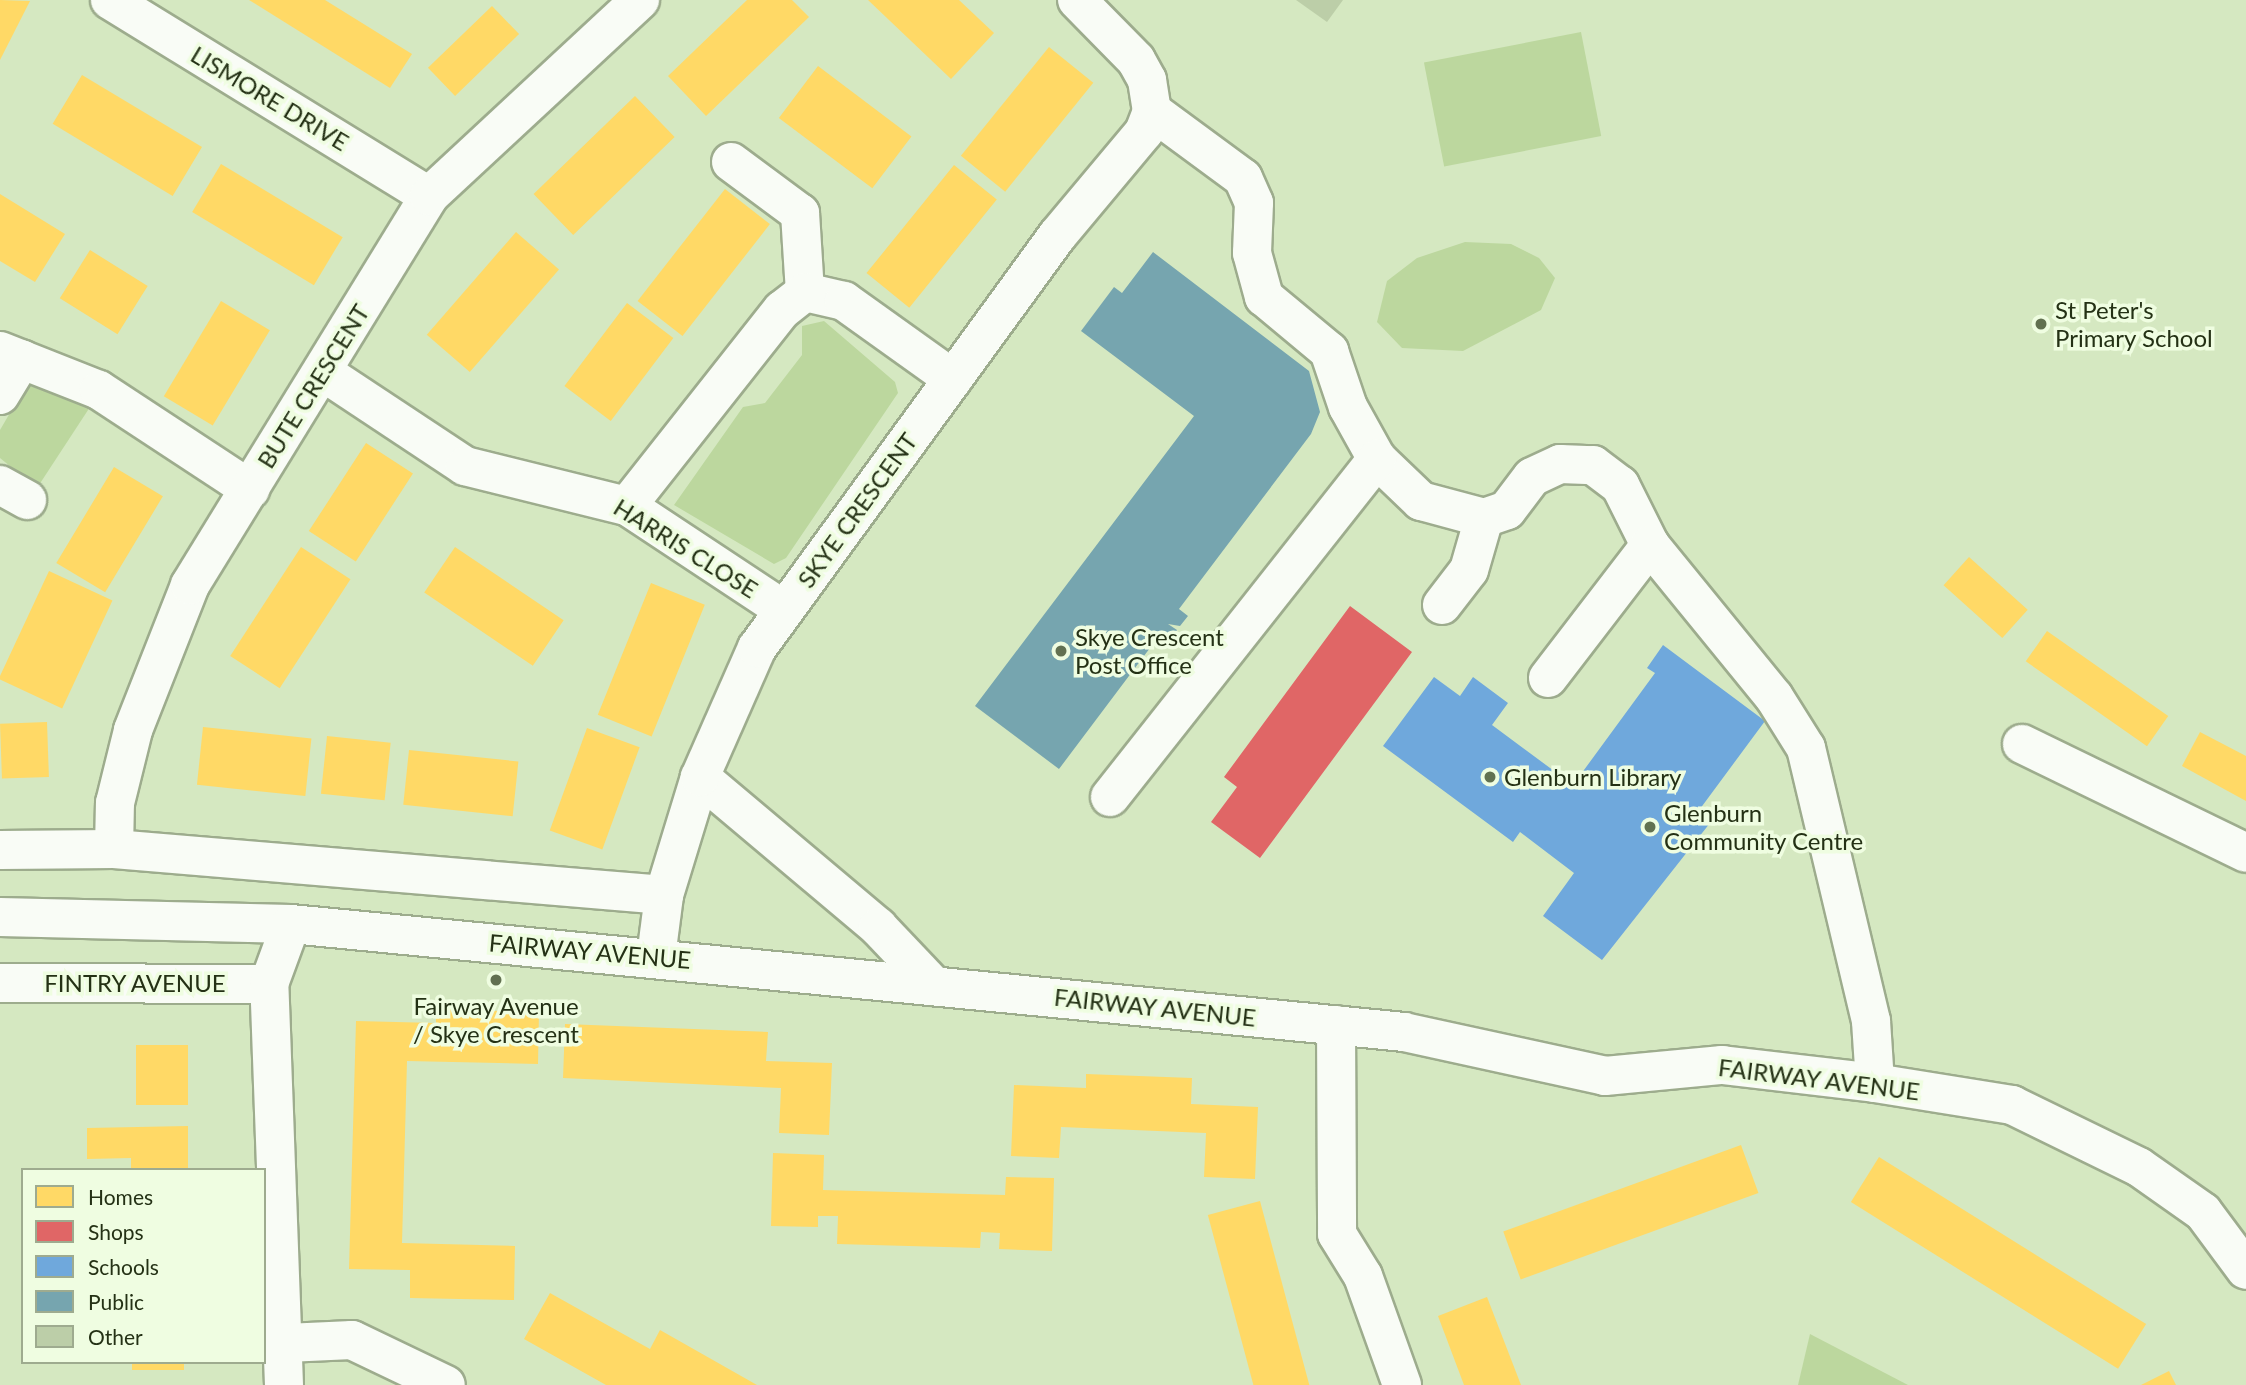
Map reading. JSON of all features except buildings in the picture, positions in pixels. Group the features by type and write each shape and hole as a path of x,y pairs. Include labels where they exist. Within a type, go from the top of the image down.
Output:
{"street":[{"name":"LISMORE DRIVE","path":"110,0 429,195"},
{"name":"BUTE CRESCENT","path":"114,849 120,776 156,661 190,585 323,372 429,195 640,0"},
{"path":"1077,0 1136,60 1152,111 1243,178 1254,203 1252,253 1264,297 1329,351 1348,407 1377,459 1421,501 1484,517 1507,510 1545,468 1592,465 1620,485 1650,545 1774,696 1807,748 1871,1021 1875,1083"},
{"name":"SKYE CRESCENT","path":"656,957 664,895 700,777 730,697 784,610 1057,236 1144,132 1152,111"},
{"path":"731,162 800,213 805,292"},
{"path":"805,292 844,301 953,379"},
{"path":"628,506 782,310 805,292"},
{"path":"0,395 11,355 99,390 250,489"},
{"name":"HARRIS CLOSE","path":"323,372 465,466 628,506 784,610"},
{"path":"1110,797 1377,459"},
{"path":"1442,605 1469,570 1484,517"},
{"path":"1548,678 1650,545"},
{"path":"2022,744 2246,852"},
{"path":"700,777 878,928 933,986"},
{"path":"0,850 114,849 664,895"},
{"name":"FAIRWAY AVENUE","path":"0,917 291,924 656,957 1404,1032 1605,1076 1722,1065 1875,1083 2012,1105 2140,1167 2203,1212 2246,1270"},
{"path":"284,1385 286,1343 269,984 291,924"},
{"name":"FINTRY AVENUE","path":"0,983 269,984"},
{"path":"1336,1025 1336,1234 1363,1276 1402,1385"},
{"path":"286,1343 352,1340 446,1385"}],"green space":[{"path":"1581,32 1601,136 1444,167 1424,63"},
{"path":"1465,242 1511,244 1539,258 1555,278 1541,310 1463,351 1402,348 1377,322 1387,281 1417,258"},
{"path":"824,321 895,382 898,393 786,558 774,564 674,505 743,407 765,403 802,355 802,326"},
{"path":"28,382 90,407 37,488 0,458 0,430"},
{"path":"1810,1334 1908,1385 1798,1385"}],"place":[{"name":"St Peter's Primary School","path":"2041,324"},
{"name":"Skye Crescent Post Office","path":"1061,651"},
{"name":"Glenburn Library","path":"1490,777"},
{"name":"Glenburn Community Centre","path":"1650,827"},
{"name":"Fairway Avenue / Skye Crescent","path":"496,980"}]}
